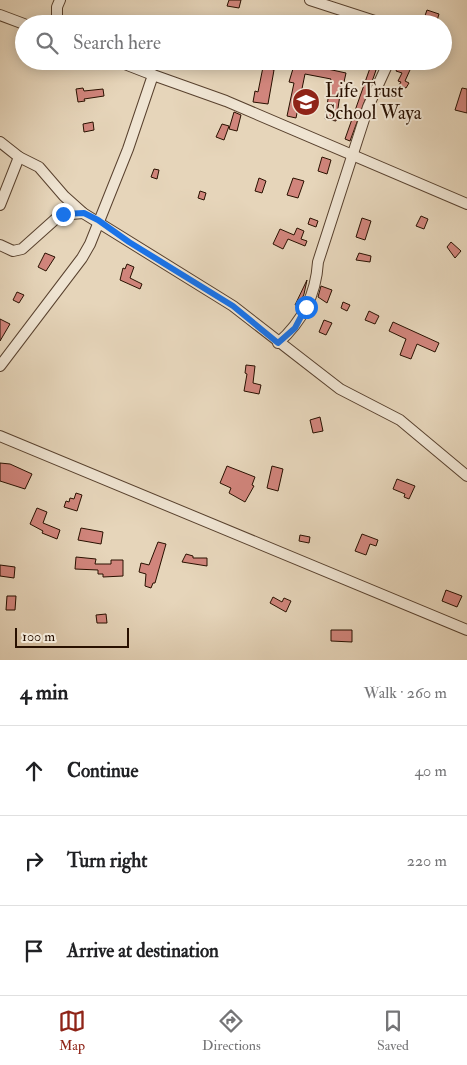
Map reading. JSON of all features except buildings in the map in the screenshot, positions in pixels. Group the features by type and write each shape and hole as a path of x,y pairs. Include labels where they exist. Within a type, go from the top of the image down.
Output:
{"street":[{"path":"56,15 56,7 60,0"},
{"path":"310,0 356,15"},
{"path":"0,15 15,21"},
{"path":"140,70 226,100 467,204"},
{"path":"278,343 295,328 313,290 317,277 318,262 368,107 385,70"},
{"path":"0,366 82,258 90,244 98,220 128,150 153,75"},
{"path":"0,142 19,157 39,167 64,196 84,213 233,306 278,343 355,398 400,420 467,476"},
{"path":"0,205 19,157"},
{"path":"0,245 13,251 22,249 60,215 84,213"},
{"path":"0,436 467,630"}],"place":[{"name":"Life Trust School Waya","path":"306,102"}],"route":[{"path":"63,214 84,213 98,220 129,242 163,261 233,306 278,343 295,328 306,307"}]}
